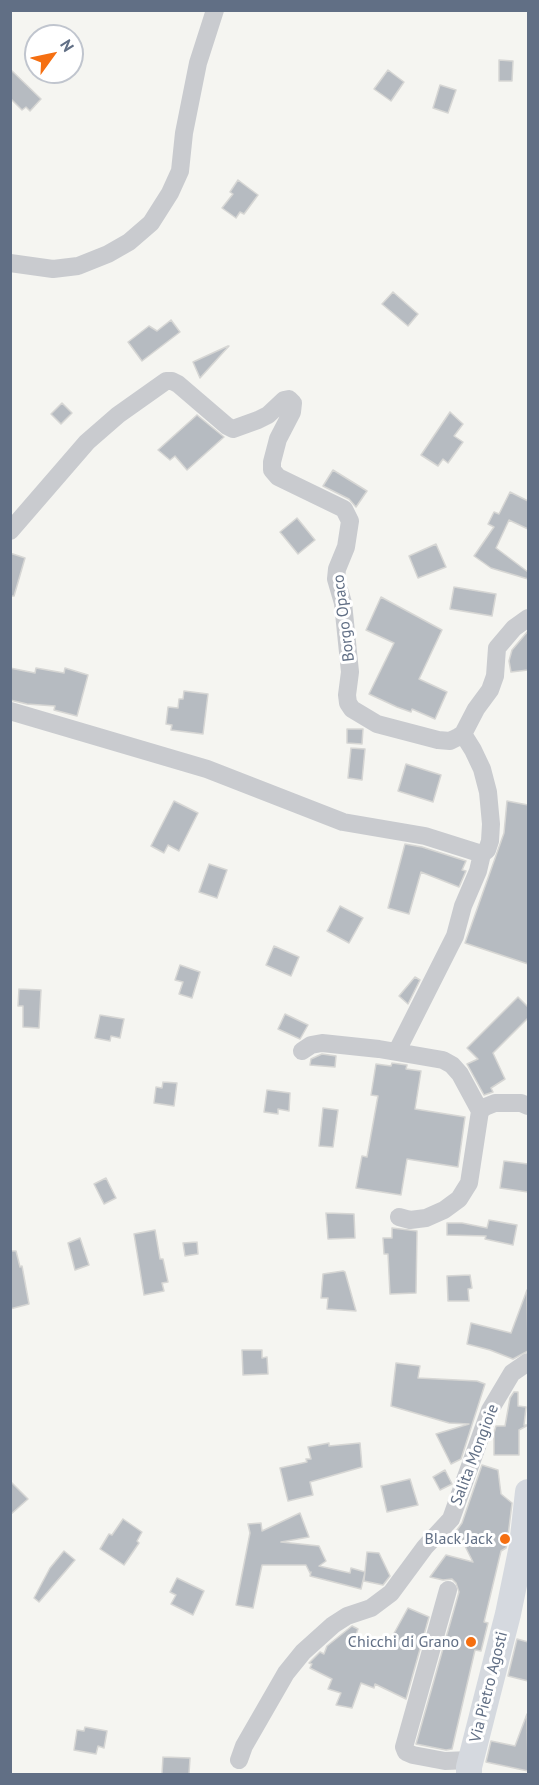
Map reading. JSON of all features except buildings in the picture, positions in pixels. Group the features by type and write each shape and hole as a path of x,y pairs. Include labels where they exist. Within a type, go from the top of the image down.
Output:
{"main road":[{"name":"Via Pietro Agosti","path":"470,1767 518,1612 528,1492"}],"street":[{"path":"10,263 53,269 78,266 108,254 129,242 151,223 170,193 180,171 184,133 198,63 215,10"},
{"name":"Borgo Opaco","path":"10,531 87,442 118,415 166,381 178,384 233,429 268,415 284,400 289,399 293,404 292,412 278,439 272,470 278,477 344,509 350,521 346,547 337,569 336,579 343,603 350,672 348,703 352,709 377,724 438,740 450,741 463,734"},
{"path":"397,1051 455,936 482,854 487,850 490,841 488,792 482,770 463,734 476,709 490,690 495,676 497,648 514,628 528,618"},
{"path":"10,711 207,769 343,822 425,836 482,854"},
{"path":"302,1051 311,1045 322,1043 397,1051 434,1058 452,1065 460,1074 480,1111 469,1183 459,1199 444,1210 426,1218 410,1220 399,1217"},
{"path":"480,1111 495,1103 521,1103 528,1106"},
{"name":"Salita Mongioie","path":"239,1760 244,1746 286,1673 303,1652 333,1625 347,1616 370,1608 391,1593 425,1547 450,1519 490,1410 512,1373 528,1362"},
{"path":"448,1590 404,1747 406,1752 413,1755 470,1767"}],"place":[{"name":"Black Jack","path":"505,1539"},
{"name":"Chicchi di Grano","path":"471,1642"}]}
